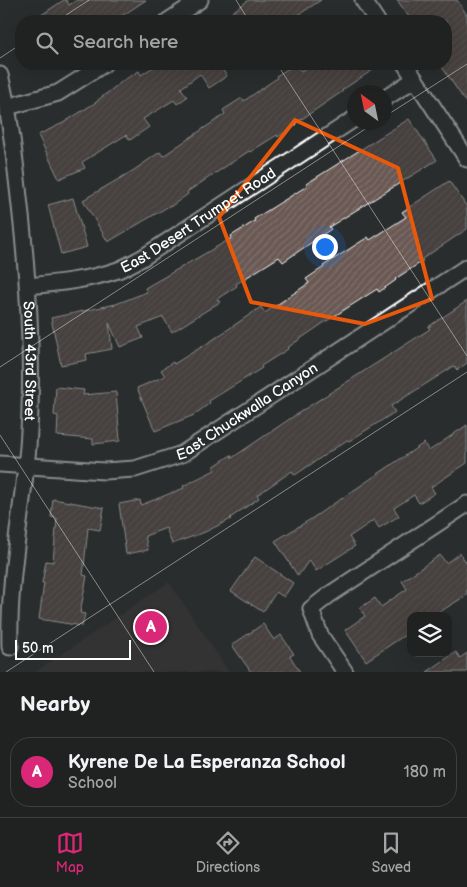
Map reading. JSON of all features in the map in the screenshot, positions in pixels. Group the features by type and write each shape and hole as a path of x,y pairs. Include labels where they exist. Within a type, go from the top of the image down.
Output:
{"street":[{"path":"177,15 200,0"},
{"path":"363,0 373,15"},
{"path":"7,107 58,93 94,70"},
{"path":"409,70 467,158"},
{"name":"South 43rd Street","path":"0,75 7,107 16,171 28,286 30,351 26,466 9,616 10,646"},
{"path":"392,94 415,79"},
{"name":"East Desert Trumpet Road","path":"28,286 93,277 118,270 142,258 347,124"},
{"name":"East Chuckwalla Canyon","path":"0,464 104,471 135,469 182,454 467,267"},
{"path":"345,672 320,635 311,609 329,594 467,504"}],"highlighted area":[{"path":"295,120 398,168 432,299 365,324 251,302 219,217"}],"shaded area":[{"path":"169,582 229,672 35,672"}],"building":[{"path":"64,0 69,5 77,0 146,0 123,15 41,15"},
{"path":"249,0 321,0 298,15 234,15 232,12"},
{"path":"397,0 457,0 467,15 467,104 444,70 452,70 452,15 408,15"},
{"path":"149,70 222,70 227,76 209,88 200,74 181,88 187,97 177,104 174,100 143,119 149,127 130,140 126,135 82,162 85,168 59,179 38,135 63,123 98,101 124,80 139,71 141,75"},
{"path":"286,70 373,70 347,85 343,91 278,137 277,135 249,151 187,192 188,194 170,207 108,242 83,200 134,170 160,152 163,156 225,114 223,110 242,98 244,101 277,78 276,76"},
{"path":"409,119 437,160 329,227 331,229 283,262 279,257 236,284 237,286 217,299 220,302 172,332 163,317 138,327 143,338 120,347 109,323 112,349 86,354 87,360 61,365 51,318 116,304 147,292 145,288 232,238 231,236 255,221 254,219"},
{"path":"449,181 467,207 467,229 422,259 423,261 379,292 377,289 322,324 261,366 262,368 209,401 210,403 194,415 155,431 137,388 165,376 161,370 211,341 261,307 265,313 309,283 306,279 323,266 368,237 370,240 406,217 402,212"},
{"path":"73,198 87,247 61,254 48,205"},
{"path":"467,301 467,363 457,370 454,366 391,406 395,412 349,441 347,440 295,475 292,471 257,495 259,498 231,519 205,532 172,544 166,528 145,536 148,550 126,554 119,504 140,500 141,505 184,488 183,486 215,470 213,467 231,455 232,458 430,329 428,327"},
{"path":"56,387 84,390 83,395 116,392 120,441 93,444 93,439 57,436 58,416 54,415"},
{"path":"467,425 467,463 431,487 435,493 419,503 414,495 394,508 399,516 379,528 374,520 349,537 355,546 316,571 309,560 298,576 275,541 424,443 429,451"},
{"path":"53,499 104,508 100,530 88,528 83,575 87,576 80,613 85,614 82,626 39,619 46,561 53,562 57,518 51,517"},
{"path":"460,553 467,564 467,595 439,612 407,612 407,634 366,661 345,630 365,616 360,608 375,598 381,607 407,589 402,581 440,555 446,563"},
{"path":"255,557 293,583 284,597 276,592 263,612 231,591"},
{"path":"263,624 274,640 281,635 294,654 290,656 300,672 251,672 232,645"},
{"path":"456,652 460,658 467,653 467,672 427,672 449,657 452,657"}],"place":[{"name":"Kyrene De La Esperanza School","path":"151,627"}]}
